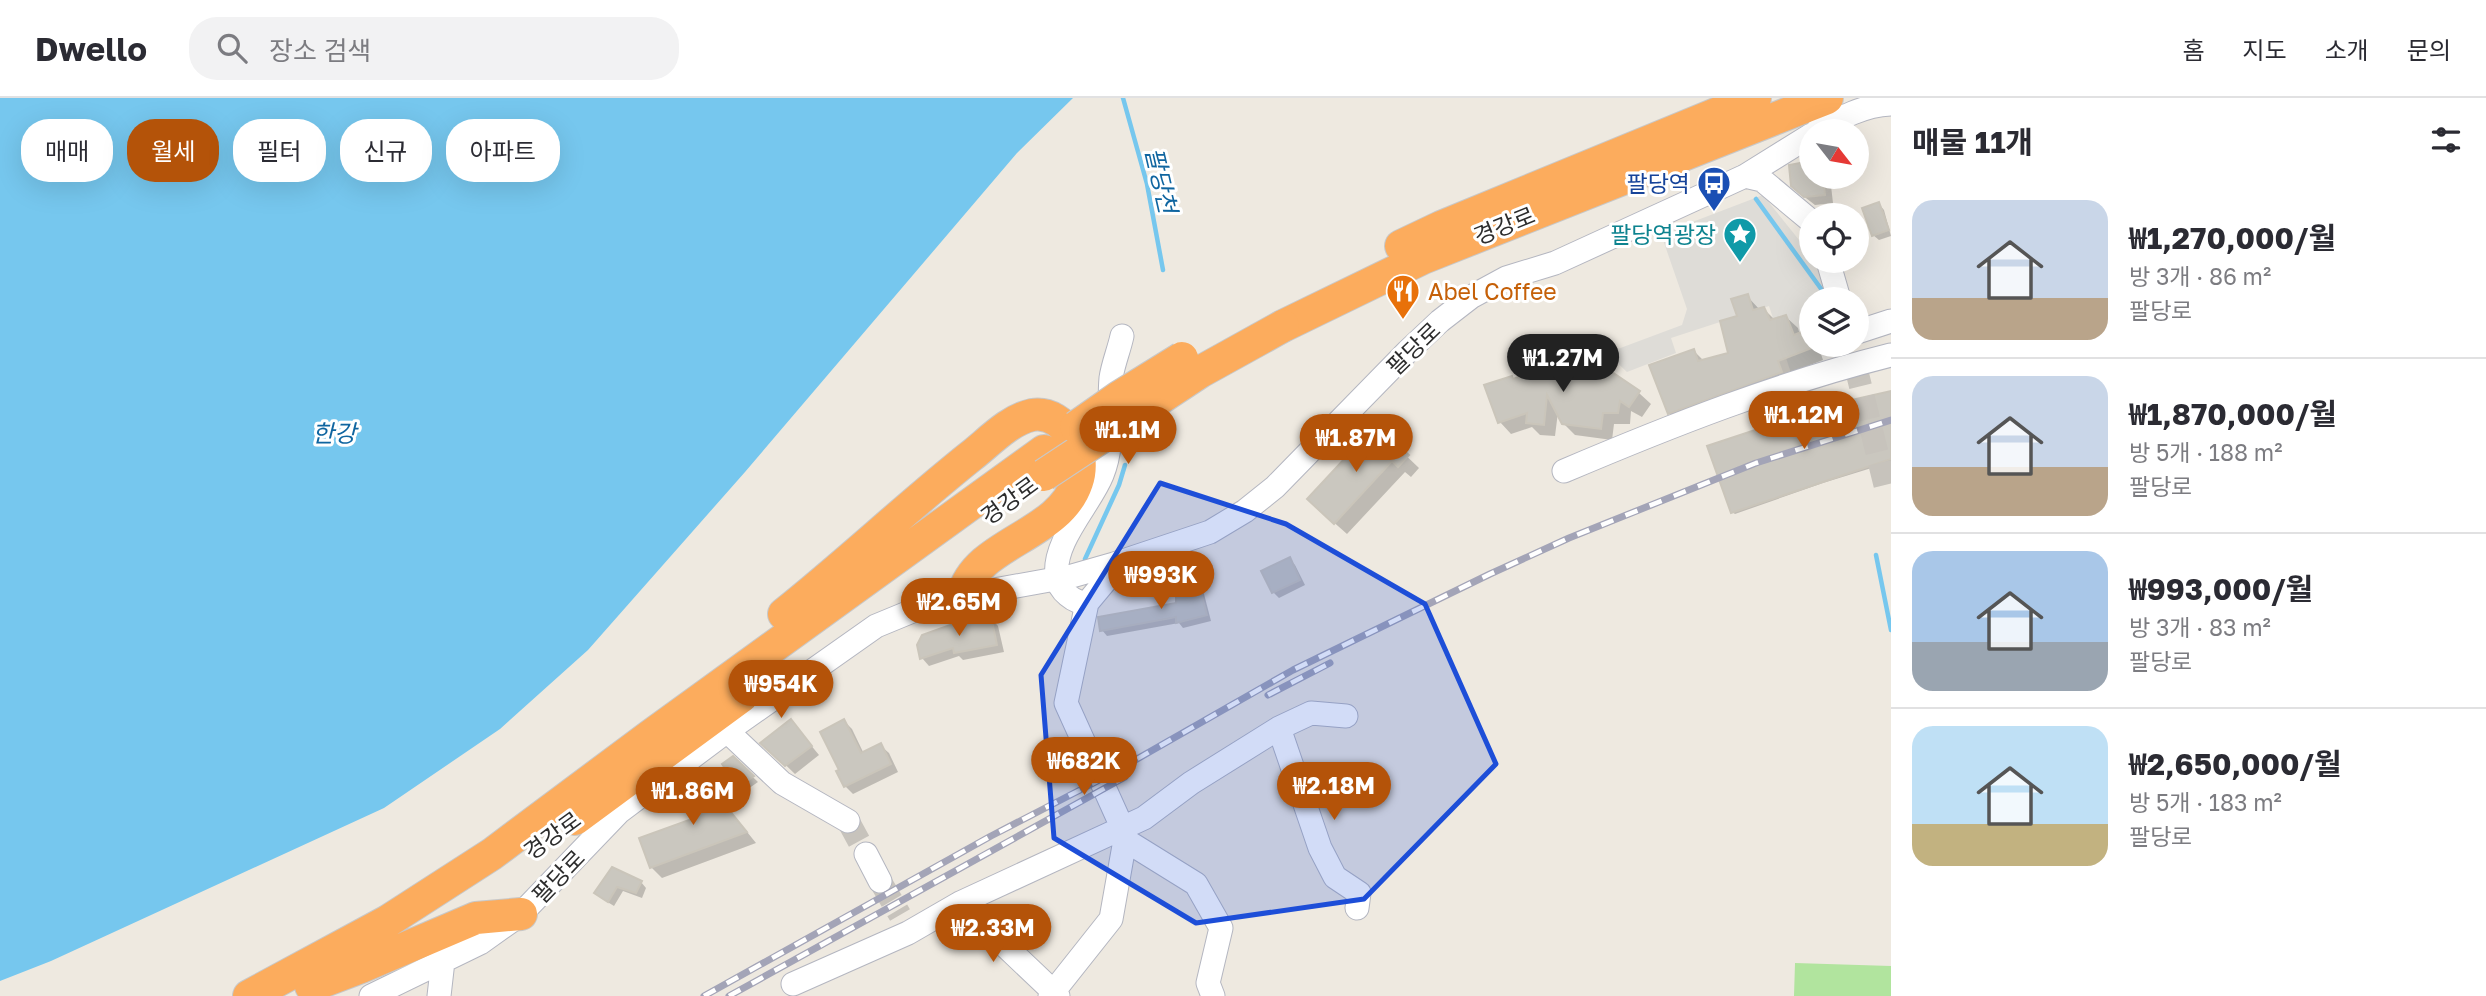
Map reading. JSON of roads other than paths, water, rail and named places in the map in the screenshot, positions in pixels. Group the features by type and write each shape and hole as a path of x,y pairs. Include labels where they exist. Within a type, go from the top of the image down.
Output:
{"highway":[{"name":"경강로","path":"1282,315 1441,227 1755,98"},
{"name":"경강로","path":"249,996 298,986 433,917 542,844 1044,463 1119,397 1200,347 1827,98"},
{"path":"650,736 698,683 827,579 936,484 1016,421 1034,415 1049,416 1059,421 1075,441 1080,464 1077,483 1065,506 980,566 966,582 963,595"},
{"name":"경강로","path":"298,986 388,922 492,854 650,736 1044,463"},
{"path":"225,996 298,986 360,967 475,918 521,914"}],"street":[{"path":"1839,119 1878,104 1891,104"},
{"name":"팔당로","path":"371,996 480,943 521,914 619,812 727,731 876,626 939,600 1106,566 1210,531 1245,511 1292,471 1408,351 1471,297 1506,278 1555,263 1745,176 1799,142"},
{"path":"1745,176 1762,180 1799,211"},
{"path":"1869,334 1891,321"},
{"path":"1087,603 1073,600 1066,593 1063,545 1103,473 1111,431 1111,378 1122,336"},
{"path":"1564,471 1672,425 1855,364 1891,355"},
{"path":"1106,566 1107,579 1087,603 1066,703 1124,834 1196,884 1221,928 1208,983 1213,996"},
{"path":"793,984 904,924 1124,834 1191,783 1279,728 1311,713 1346,716"},
{"path":"1279,728 1320,848 1335,877 1359,892 1357,908"},
{"path":"727,731 782,783 848,821"},
{"path":"960,903 1054,994 1111,919 1124,834"},
{"path":"866,854 880,881"},
{"path":"439,996 443,961"}],"water":[{"name":"한강","path":"0,98 1073,98 1017,153 745,472 588,650 500,729 384,808 51,961 0,981"}],"waterway":[{"name":"팔당천","path":"1123,98 1147,184 1163,270"},
{"path":"1756,199 1820,287"},
{"name":"팔당천","path":"1085,559 1119,485 1125,465"},
{"path":"1876,555 1891,630"}],"tunnel":[{"path":"1855,364 1885,485"},
{"path":"848,821 866,854"},
{"path":"880,881 900,915"}],"railway":[{"path":"704,996 991,836 1109,775 1293,670 1490,574 1569,538 1756,463 1891,420"},
{"path":"1268,695 1330,663"},
{"path":"729,996 1125,777"}],"place":[{"name":"팔당역","path":"1714,213"},
{"name":"팔당역광장","path":"1740,264"},
{"name":"Abel Coffee","path":"1403,321"}]}
